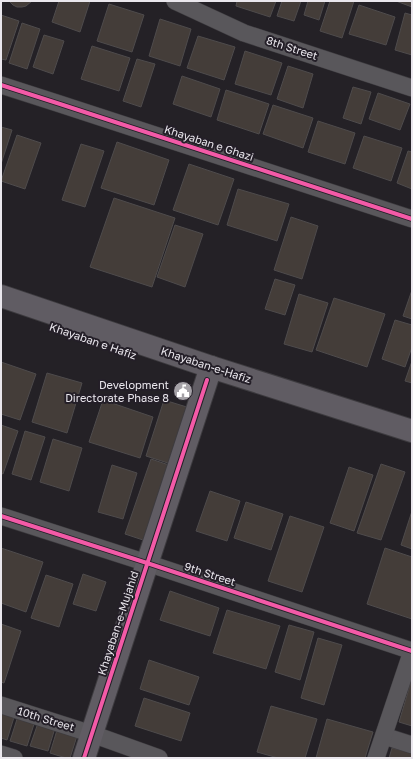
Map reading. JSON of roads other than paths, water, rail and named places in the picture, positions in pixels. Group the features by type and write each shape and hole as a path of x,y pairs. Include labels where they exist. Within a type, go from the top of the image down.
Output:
{"main road":[{"name":"Khayaban-e-Hafiz","path":"1,296 209,374 412,445"},
{"name":"Khayaban e Hafiz","path":"1,311 209,374"},
{"name":"Khayaban-e-Hafiz","path":"209,374 412,431"},
{"name":"Khayaban-e-Mujahid","path":"84,758 209,374"}],"street":[{"name":"8th Street","path":"175,1 244,33 412,88"},
{"name":"Khayaban e Ghazi","path":"1,85 412,219"},
{"name":"9th Street","path":"1,516 148,563 412,651"},
{"path":"376,758 412,651"},
{"name":"10th Street","path":"1,705 92,734 159,758"},
{"path":"384,736 412,745"},
{"path":"1,754 14,758"}],"place":[{"name":"Development Directorate Phase 8","path":"183,391"}]}
